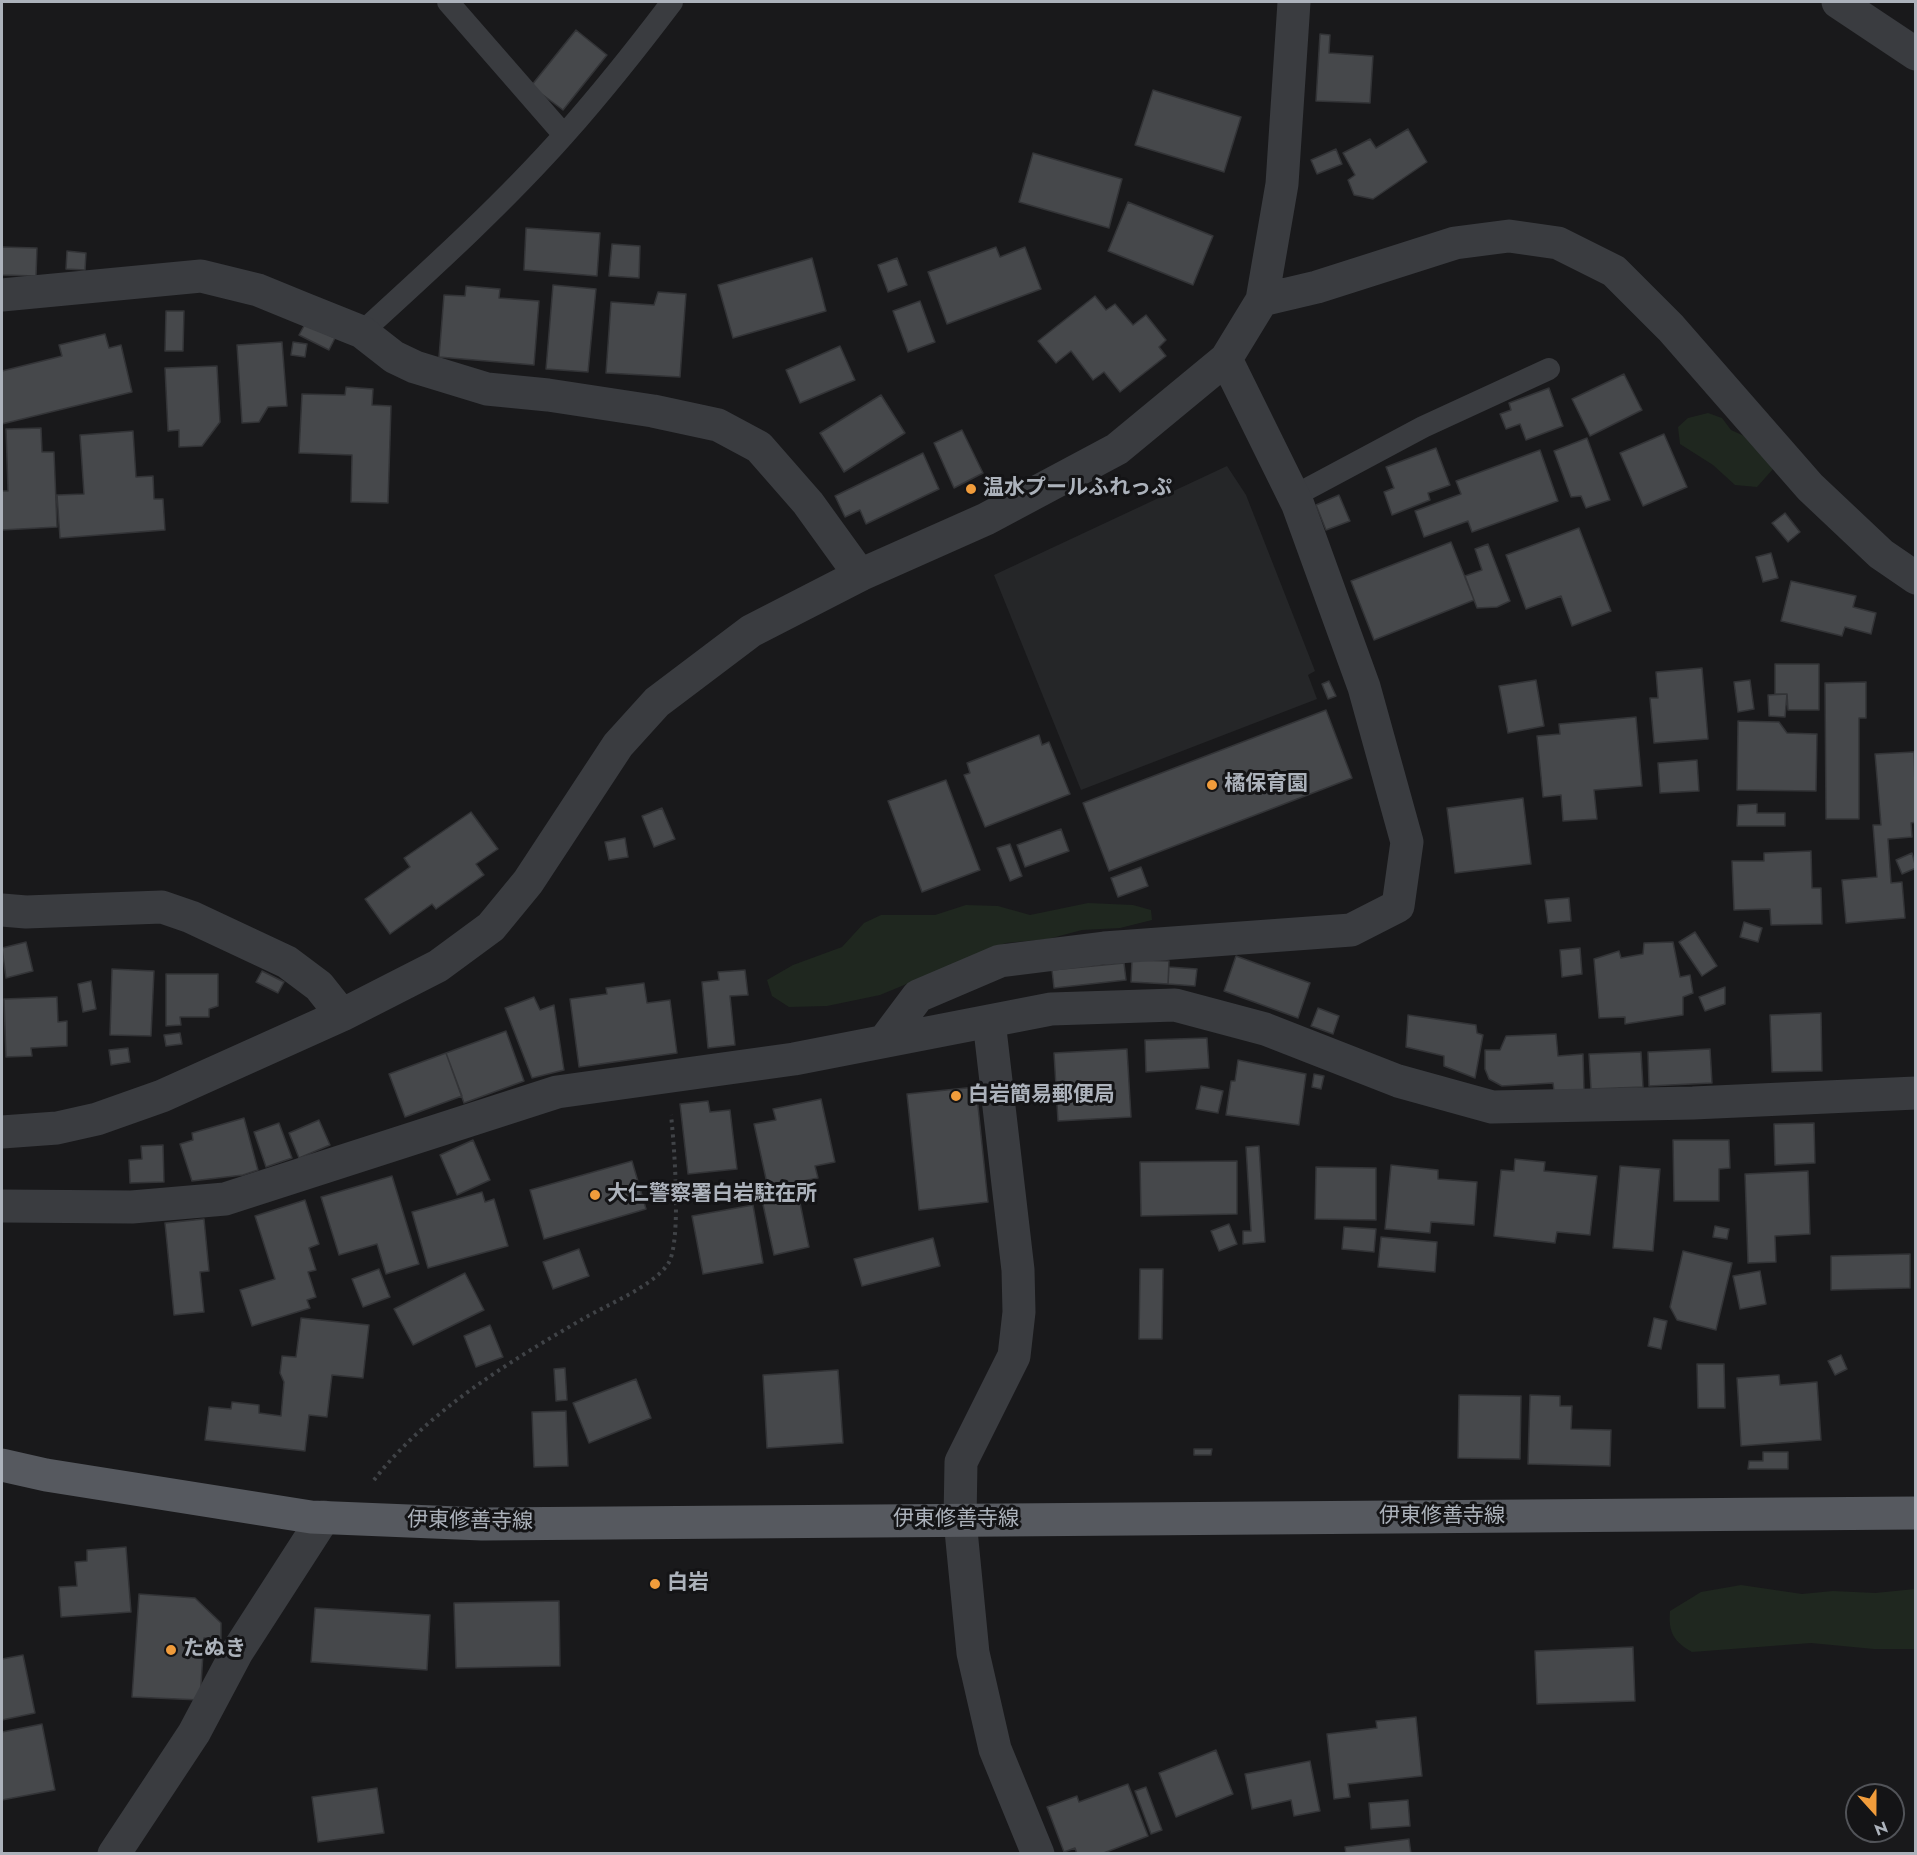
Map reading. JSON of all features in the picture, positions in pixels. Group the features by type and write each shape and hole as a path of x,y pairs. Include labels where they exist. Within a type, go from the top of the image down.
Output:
{"main road":[{"name":"伊東修善寺線","path":"2,1465 46,1475 334,1517 482,1524 1916,1513"}],"street":[{"path":"2,1132 57,1128 97,1119 162,1096 342,1015 438,966 491,927 528,882 618,745 657,702 751,631 860,575 986,519 1117,449 1226,358 1262,300 1282,184 1294,2"},
{"path":"1838,2 1916,54"},
{"path":"1262,300 1317,287 1455,243 1509,236 1558,243 1614,271 1671,328 1810,487 1881,554 1916,578"},
{"path":"2,295 201,276 258,290 362,332 394,357 415,367 487,389 548,394 653,411 718,425 759,447 808,502 860,575"},
{"path":"885,1040 918,996 1000,961 1104,948 1351,930 1398,906 1407,842 1364,687 1294,496 1226,358"},
{"path":"2,910 26,912 162,908 191,917 287,962 319,986 342,1015"},
{"path":"2,1206 132,1207 225,1199 556,1092 794,1059 1051,1009 1175,1005 1265,1029 1398,1081 1492,1107 1693,1103 1916,1093"},
{"path":"989,1021 1018,1270 1018,1312 1014,1356 961,1462 960,1520 973,1653 994,1749 1038,1854"},
{"path":"114,1854 194,1733 237,1652 334,1517"}],"lane":[{"path":"448,2 564,135"},
{"path":"362,332 409,289 564,135 628,60 672,2"},
{"path":"1294,496 1423,427 1550,369"}],"path":[{"path":"334,1517 390,1459 459,1398 579,1320 646,1283 670,1262 674,1236 675,1149 665,1076"}],"shaded area":[{"path":"1708,413 1722,418 1731,430 1751,439 1773,469 1757,487 1735,485 1713,465 1680,444 1678,427 1688,418"},
{"path":"1227,466 1246,495 1315,671 1308,675 1317,699 1081,790 994,575"},
{"path":"1088,903 1133,905 1151,910 1152,920 1120,928 1082,930 1048,939 1006,943 880,995 827,1006 789,1007 772,996 767,980 793,965 842,947 864,923 881,915 935,915 966,905 998,906 1030,915"},
{"path":"1741,1585 1802,1594 1833,1591 1875,1593 1915,1589 1915,1649 1874,1649 1811,1643 1692,1652 1677,1640 1671,1631 1670,1611 1701,1592"}],"building":[{"path":"576,30 607,55 563,110 531,86"},
{"path":"1320,34 1330,35 1329,53 1373,56 1370,103 1316,101"},
{"path":"1153,90 1241,117 1224,172 1135,145"},
{"path":"1408,129 1427,162 1373,199 1354,195 1348,180 1355,175 1343,153 1370,139 1376,148"},
{"path":"1336,149 1342,164 1317,174 1311,160"},
{"path":"1033,153 1122,179 1109,228 1019,202"},
{"path":"1128,202 1213,236 1193,285 1108,251"},
{"path":"526,228 600,233 597,276 524,270"},
{"path":"612,244 640,246 639,278 609,276"},
{"path":"2,247 37,248 36,276 2,275"},
{"path":"996,247 1000,257 1025,247 1041,289 947,324 928,272"},
{"path":"67,251 86,253 85,270 66,269"},
{"path":"812,258 826,311 733,338 718,285"},
{"path":"897,258 907,285 888,292 878,265"},
{"path":"553,285 596,289 588,372 546,369"},
{"path":"466,286 500,289 499,298 539,301 534,365 439,357 444,295 465,296"},
{"path":"658,292 686,294 680,377 606,373 611,302 654,305"},
{"path":"1095,296 1106,310 1115,304 1133,325 1146,315 1166,340 1159,347 1166,356 1120,392 1104,372 1093,380 1071,351 1056,363 1038,341"},
{"path":"920,301 935,342 908,352 893,311"},
{"path":"166,311 184,311 183,351 165,351"},
{"path":"305,324 335,338 329,350 299,335"},
{"path":"105,334 109,348 121,345 132,392 2,424 2,371 62,356 59,345"},
{"path":"282,342 287,406 268,407 259,422 242,423 237,345"},
{"path":"293,342 307,344 305,357 291,355"},
{"path":"840,346 855,380 800,403 786,370"},
{"path":"217,366 220,422 202,446 179,447 179,430 168,431 165,368"},
{"path":"1624,374 1642,410 1590,436 1572,399"},
{"path":"346,387 373,389 372,405 391,406 388,503 351,502 352,455 299,453 302,394 345,395"},
{"path":"1549,388 1563,426 1526,440 1520,424 1506,429 1500,414 1511,410 1509,403"},
{"path":"881,395 905,433 844,472 820,433"},
{"path":"41,428 42,452 54,452 57,527 2,530 2,491 8,491 6,429"},
{"path":"962,430 983,473 954,488 934,443"},
{"path":"133,431 136,477 153,476 154,499 163,499 165,530 60,538 57,495 84,494 80,435"},
{"path":"1664,434 1687,487 1643,506 1620,453"},
{"path":"1587,438 1610,500 1586,508 1581,496 1571,497 1554,451"},
{"path":"1436,448 1450,485 1428,493 1430,500 1392,515 1384,492 1394,488 1386,467"},
{"path":"1540,450 1558,501 1472,532 1468,521 1424,537 1415,511 1461,494 1456,481"},
{"path":"923,453 939,489 866,524 860,510 845,517 835,496"},
{"path":"1339,495 1350,521 1326,530 1316,505"},
{"path":"1785,513 1800,532 1788,542 1772,523"},
{"path":"1579,528 1611,611 1572,626 1561,596 1526,609 1506,555"},
{"path":"1451,542 1474,600 1374,640 1351,581"},
{"path":"1488,544 1510,601 1497,607 1477,608 1465,576 1482,570 1475,549"},
{"path":"1771,553 1778,578 1763,582 1756,557"},
{"path":"1791,581 1856,596 1853,607 1876,613 1871,634 1845,627 1842,636 1781,621"},
{"path":"1775,664 1819,664 1819,710 1788,710 1787,694 1775,694"},
{"path":"1702,668 1708,739 1654,743 1650,698 1658,698 1656,672"},
{"path":"1536,680 1544,726 1508,733 1499,686"},
{"path":"1750,680 1754,709 1738,712 1734,682"},
{"path":"1329,681 1336,696 1328,699 1322,684"},
{"path":"1866,682 1866,718 1859,718 1859,819 1826,819 1825,683"},
{"path":"1787,694 1785,717 1769,716 1768,695"},
{"path":"1326,710 1352,778 1109,871 1083,803"},
{"path":"1636,717 1642,786 1594,790 1597,819 1563,821 1561,795 1543,797 1537,736 1560,734 1559,724"},
{"path":"1738,721 1779,722 1787,733 1817,734 1816,791 1737,790"},
{"path":"1039,735 1042,745 1049,742 1070,794 985,827 964,775 970,773 967,763"},
{"path":"1914,752 1916,822 1911,823 1912,837 1888,839 1891,883 1902,882 1905,918 1846,923 1842,880 1877,877 1873,825 1881,825 1875,754"},
{"path":"1697,760 1699,791 1660,793 1658,763"},
{"path":"946,780 980,870 922,892 888,801"},
{"path":"1523,798 1531,864 1455,873 1447,808"},
{"path":"1757,804 1757,813 1785,813 1785,826 1737,826 1738,805"},
{"path":"662,808 675,839 654,847 642,816"},
{"path":"471,812 498,849 476,864 484,875 436,909 432,904 390,934 365,899 410,867 404,858"},
{"path":"1061,829 1069,851 1025,867 1017,845"},
{"path":"625,838 628,857 609,860 605,842"},
{"path":"1010,844 1022,876 1010,881 997,848"},
{"path":"1811,851 1812,888 1821,888 1822,924 1771,925 1770,909 1734,910 1732,861 1764,861 1764,853"},
{"path":"1912,853 1916,868 1902,874 1896,860"},
{"path":"1141,867 1148,886 1118,897 1111,878"},
{"path":"1569,898 1571,921 1548,923 1545,900"},
{"path":"1744,922 1762,928 1758,942 1740,937"},
{"path":"1695,932 1717,966 1702,976 1679,942"},
{"path":"26,942 33,971 6,978 2,948"},
{"path":"1673,942 1680,977 1690,975 1693,993 1683,997 1683,1015 1625,1024 1625,1017 1599,1018 1594,959 1619,951 1621,958 1643,954 1644,943"},
{"path":"1580,948 1582,974 1562,977 1560,950"},
{"path":"1236,956 1310,983 1298,1018 1224,991"},
{"path":"1132,960 1169,961 1168,984 1131,982"},
{"path":"1124,963 1126,980 1054,988 1052,970"},
{"path":"1169,967 1197,969 1195,986 1168,984"},
{"path":"112,969 154,971 151,1036 110,1035"},
{"path":"745,970 748,995 730,996 735,1045 708,1048 702,982 719,980 718,972"},
{"path":"262,971 284,982 278,993 256,982"},
{"path":"166,974 218,974 218,1006 209,1009 209,1017 180,1017 181,1025 166,1026"},
{"path":"91,981 96,1009 83,1012 78,984"},
{"path":"644,983 647,1003 670,1000 677,1053 579,1067 570,999 607,994 606,988"},
{"path":"1725,987 1725,1004 1705,1011 1699,997"},
{"path":"57,997 58,1022 67,1021 67,1046 31,1048 32,1056 6,1057 4,999"},
{"path":"534,997 540,1010 554,1005 564,1070 532,1078 505,1008"},
{"path":"1318,1008 1339,1016 1333,1034 1311,1026"},
{"path":"1821,1013 1822,1071 1772,1072 1770,1015"},
{"path":"1408,1015 1476,1025 1477,1033 1483,1035 1475,1078 1444,1066 1444,1056 1406,1047"},
{"path":"506,1031 524,1081 464,1103 446,1053"},
{"path":"180,1033 182,1044 166,1046 164,1035"},
{"path":"1556,1034 1558,1056 1583,1054 1584,1090 1554,1091 1553,1083 1502,1086 1489,1079 1485,1069 1485,1050 1500,1050 1506,1036"},
{"path":"1207,1038 1209,1068 1146,1072 1145,1040"},
{"path":"128,1048 130,1062 111,1065 109,1050"},
{"path":"1127,1049 1131,1117 1058,1121 1054,1053"},
{"path":"1710,1049 1712,1083 1649,1086 1648,1052"},
{"path":"1641,1052 1643,1087 1591,1089 1589,1054"},
{"path":"446,1053 462,1096 405,1117 389,1074"},
{"path":"1238,1060 1306,1074 1299,1125 1226,1115 1231,1081 1235,1081"},
{"path":"1314,1074 1324,1076 1321,1089 1312,1087"},
{"path":"1201,1086 1223,1091 1218,1113 1196,1109"},
{"path":"976,1087 988,1202 919,1210 907,1094"},
{"path":"821,1099 835,1162 815,1166 818,1178 768,1188 754,1124 776,1120 773,1109"},
{"path":"708,1101 710,1112 730,1110 737,1169 688,1174 680,1104"},
{"path":"244,1118 258,1170 243,1175 192,1181 180,1144 193,1140 192,1133"},
{"path":"319,1120 330,1145 299,1158 289,1133"},
{"path":"279,1123 292,1158 266,1167 254,1132"},
{"path":"1814,1123 1815,1163 1775,1165 1774,1124"},
{"path":"473,1140 490,1180 457,1195 440,1155"},
{"path":"1673,1140 1729,1140 1730,1168 1719,1169 1719,1201 1674,1201"},
{"path":"163,1145 164,1182 130,1183 129,1160 142,1159 141,1146"},
{"path":"1259,1146 1265,1242 1243,1244 1243,1231 1251,1231 1246,1147"},
{"path":"1515,1159 1545,1162 1544,1171 1597,1176 1590,1235 1557,1232 1555,1243 1494,1236 1501,1170 1514,1171"},
{"path":"632,1161 646,1209 544,1239 530,1190"},
{"path":"1237,1161 1237,1214 1141,1216 1140,1162"},
{"path":"1391,1165 1438,1170 1438,1179 1477,1182 1474,1225 1431,1222 1430,1233 1385,1229"},
{"path":"1620,1166 1660,1169 1653,1251 1613,1248"},
{"path":"1316,1167 1376,1168 1376,1220 1315,1219"},
{"path":"1808,1171 1810,1234 1775,1236 1776,1262 1748,1263 1745,1174"},
{"path":"392,1176 419,1264 386,1274 377,1244 339,1255 321,1197"},
{"path":"482,1192 485,1202 494,1199 508,1246 428,1268 412,1212"},
{"path":"798,1193 809,1247 774,1255 762,1200"},
{"path":"305,1200 319,1244 309,1248 316,1270 308,1272 316,1297 307,1300 310,1308 252,1326 240,1290 275,1279 255,1216"},
{"path":"753,1205 763,1263 703,1274 692,1216"},
{"path":"204,1219 209,1271 200,1272 204,1312 174,1315 165,1223"},
{"path":"1229,1224 1237,1244 1219,1251 1211,1231"},
{"path":"1715,1226 1729,1229 1727,1239 1713,1237"},
{"path":"1344,1227 1376,1229 1374,1252 1342,1249"},
{"path":"1381,1237 1437,1242 1435,1272 1378,1267"},
{"path":"933,1238 940,1266 862,1286 854,1259"},
{"path":"579,1249 589,1276 553,1289 543,1262"},
{"path":"1683,1251 1732,1263 1716,1330 1677,1320 1670,1307"},
{"path":"1910,1254 1910,1288 1831,1290 1831,1256"},
{"path":"379,1269 390,1297 363,1307 352,1279"},
{"path":"1140,1269 1163,1269 1162,1339 1139,1339"},
{"path":"1760,1271 1766,1304 1740,1309 1733,1276"},
{"path":"465,1273 484,1310 413,1345 394,1309"},
{"path":"301,1318 369,1325 363,1378 332,1375 327,1417 309,1415 305,1451 205,1440 209,1407 231,1409 232,1402 259,1405 259,1413 281,1416 284,1382 280,1373 282,1356 296,1357"},
{"path":"1654,1318 1667,1321 1661,1349 1648,1346"},
{"path":"490,1325 503,1357 476,1367 464,1336"},
{"path":"1841,1355 1847,1369 1835,1375 1828,1361"},
{"path":"1697,1364 1724,1364 1725,1408 1698,1408"},
{"path":"565,1368 567,1400 556,1401 554,1369"},
{"path":"838,1370 843,1443 767,1448 763,1375"},
{"path":"1779,1375 1780,1385 1817,1382 1821,1440 1741,1446 1737,1378"},
{"path":"636,1379 651,1418 589,1443 573,1403"},
{"path":"1459,1395 1521,1396 1520,1459 1458,1458"},
{"path":"1530,1395 1560,1396 1560,1406 1572,1406 1571,1429 1611,1430 1610,1466 1528,1464"},
{"path":"566,1411 568,1466 534,1467 532,1412"},
{"path":"1194,1449 1212,1449 1211,1455 1194,1455"},
{"path":"1763,1452 1788,1452 1788,1469 1748,1469 1749,1461 1763,1461"},
{"path":"126,1547 131,1612 61,1617 59,1587 77,1586 75,1562 87,1561 87,1550"},
{"path":"139,1594 195,1598 221,1623 221,1639 204,1638 200,1700 132,1697"},
{"path":"559,1601 560,1666 456,1668 454,1603"},
{"path":"315,1608 430,1615 427,1670 311,1662"},
{"path":"1633,1647 1635,1701 1537,1704 1535,1651"},
{"path":"23,1655 35,1713 2,1720 2,1659"},
{"path":"1416,1717 1422,1776 1348,1784 1350,1797 1334,1799 1327,1734 1377,1728 1376,1721"},
{"path":"42,1724 55,1790 2,1800 2,1732"},
{"path":"1216,1750 1233,1794 1176,1817 1159,1773"},
{"path":"1310,1761 1320,1811 1294,1816 1291,1800 1252,1809 1245,1774"},
{"path":"1128,1784 1148,1836 1101,1854 1077,1854 1075,1848 1064,1852 1047,1807 1077,1796 1079,1802"},
{"path":"1146,1787 1162,1830 1151,1834 1135,1791"},
{"path":"377,1788 384,1833 318,1842 312,1797"},
{"path":"1408,1800 1410,1826 1371,1829 1369,1803"},
{"path":"1409,1839 1411,1854 1346,1854 1345,1847"}],"place":[{"name":"温水プールふれっぷ","path":"971,489"},
{"name":"橘保育園","path":"1212,785"},
{"name":"白岩簡易郵便局","path":"956,1096"},
{"name":"大仁警察署白岩駐在所","path":"595,1195"},
{"name":"白岩","path":"655,1584"},
{"name":"たぬき","path":"171,1650"}]}
